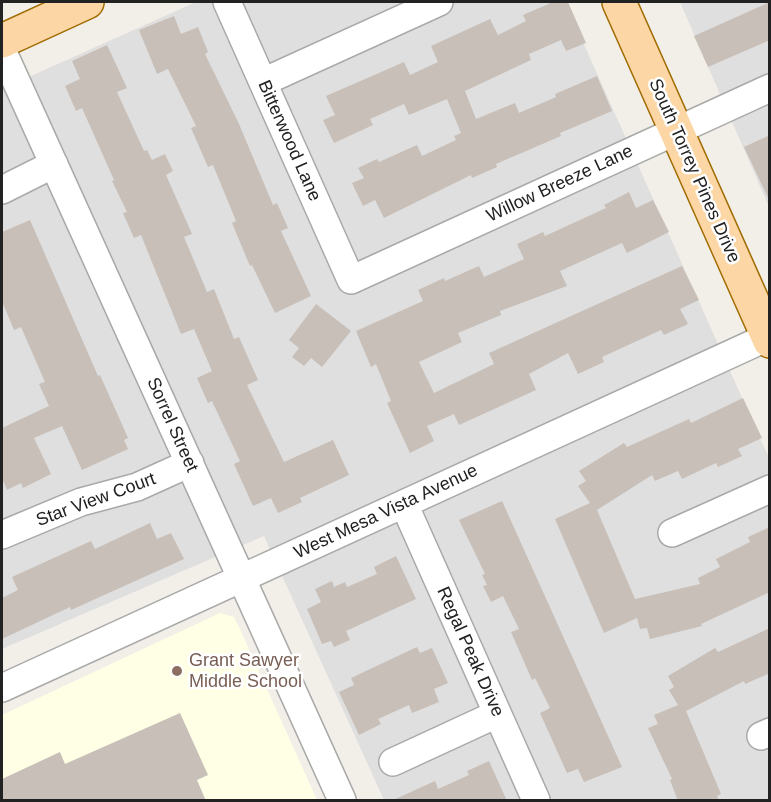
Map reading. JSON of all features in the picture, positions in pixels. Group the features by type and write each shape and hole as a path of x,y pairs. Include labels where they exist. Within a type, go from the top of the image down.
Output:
{"main road":[{"path":"2,40 87,2"},
{"name":"South Torrey Pines Drive","path":"619,2 769,338"}],"street":[{"name":"Bitterwood Lane","path":"227,2 351,280"},
{"path":"263,82 439,2"},
{"name":"Sorrel Street","path":"2,50 342,801"},
{"name":"Willow Breeze Lane","path":"351,280 770,88"},
{"path":"2,190 54,164"},
{"name":"West Mesa Vista Avenue","path":"2,688 769,338"},
{"name":"Star View Court","path":"2,535 81,502 137,487 190,463"},
{"path":"672,532 770,489"},
{"name":"Regal Peak Drive","path":"405,504 536,801"},
{"path":"393,762 497,714"}],"shaded area":[{"path":"196,2 565,2 769,458 769,800 384,800 264,536 2,649 2,89"},
{"path":"680,2 769,2 769,207"},
{"name":"Grant Sawyer Middle School","path":"220,613 234,617 317,800 2,800 2,715"}],"building":[{"path":"553,2 568,2 586,43 566,51 561,40 529,54 531,60 465,91 476,119 515,103 519,113 597,76 612,111 560,133 561,136 496,164 497,167 472,178 471,175 384,218 375,200 363,206 352,183 364,178 358,168 377,159 379,162 417,145 422,156 456,140 454,136 461,133 447,99 409,115 404,104 370,119 373,125 334,143 323,120 335,115 326,96 404,62 410,75 438,62 431,46 490,19 498,35 526,21 523,15"},
{"path":"770,2 770,40 708,67 694,36"},
{"path":"174,16 181,34 198,27 208,52 205,54 239,124 273,205 277,203 288,228 281,231 311,296 275,313 252,265 250,266 232,223 236,221 213,165 208,167 191,128 196,126 168,69 157,74 139,30"},
{"path":"107,45 127,88 117,92 144,151 147,150 152,160 165,154 173,171 166,175 192,234 184,237 207,292 214,289 234,339 239,337 258,380 247,385 284,462 333,440 349,475 300,498 302,502 278,513 271,498 253,506 234,464 240,461 212,401 208,403 197,378 212,371 194,329 181,334 141,235 134,238 123,213 127,212 82,108 76,111 65,86 80,79 72,61"},
{"path":"770,135 770,202 744,147"},
{"path":"629,192 636,208 653,200 669,232 627,253 622,243 560,271 567,286 500,311 501,315 458,333 462,342 419,362 434,393 494,364 489,353 682,266 699,300 680,309 688,324 664,335 661,330 602,357 604,362 578,374 568,353 529,374 536,390 459,425 454,414 427,426 434,441 410,453 387,403 391,401 376,364 371,367 356,331 423,301 418,290 444,278 445,281 479,266 484,277 524,259 517,244 543,232 545,236 606,208 604,205"},
{"path":"30,220 98,376 100,375 128,438 124,440 128,449 82,470 62,426 34,438 51,474 23,488 21,483 7,490 2,478 2,428 49,406 39,384 45,382 21,327 14,330 2,301 2,232"},
{"path":"316,304 351,331 322,367 311,358 304,366 292,357 299,348 289,340"},
{"path":"743,398 762,438 738,449 742,456 718,467 716,463 682,479 678,471 655,481 652,475 597,510 635,599 700,584 698,578 720,567 716,559 750,542 748,537 770,527 770,592 701,624 702,626 650,639 647,628 640,629 637,618 604,633 555,519 590,503 578,486 586,481 579,471 624,443 627,447 689,419 691,423"},
{"path":"502,501 622,767 584,782 578,769 567,773 540,713 550,708 535,678 532,680 511,632 519,629 503,596 491,602 483,586 487,585 482,575 485,574 459,520"},
{"path":"150,523 157,539 171,533 184,559 71,610 70,607 2,639 2,598 18,590 12,577 91,541 95,549"},
{"path":"396,556 416,599 346,631 350,640 334,647 331,641 322,644 307,609 321,602 315,589 332,581 334,587 345,582 347,587 377,574 374,567"},
{"path":"770,628 770,673 745,684 744,681 686,711 721,794 717,796 719,801 678,801 670,780 672,779 648,728 658,724 654,715 678,705 669,690 674,687 668,676 715,648 718,652"},
{"path":"417,647 420,653 432,648 448,683 434,689 439,702 412,713 409,705 378,719 381,724 359,735 339,692 354,685 351,678"},
{"path":"180,713 208,775 197,780 206,801 2,801 2,779 60,752 65,764"},
{"path":"489,761 507,801 391,801 435,781 438,789 469,775 467,771"}],"place":[{"name":"Grant Sawyer Middle School","path":"177,671"}]}
